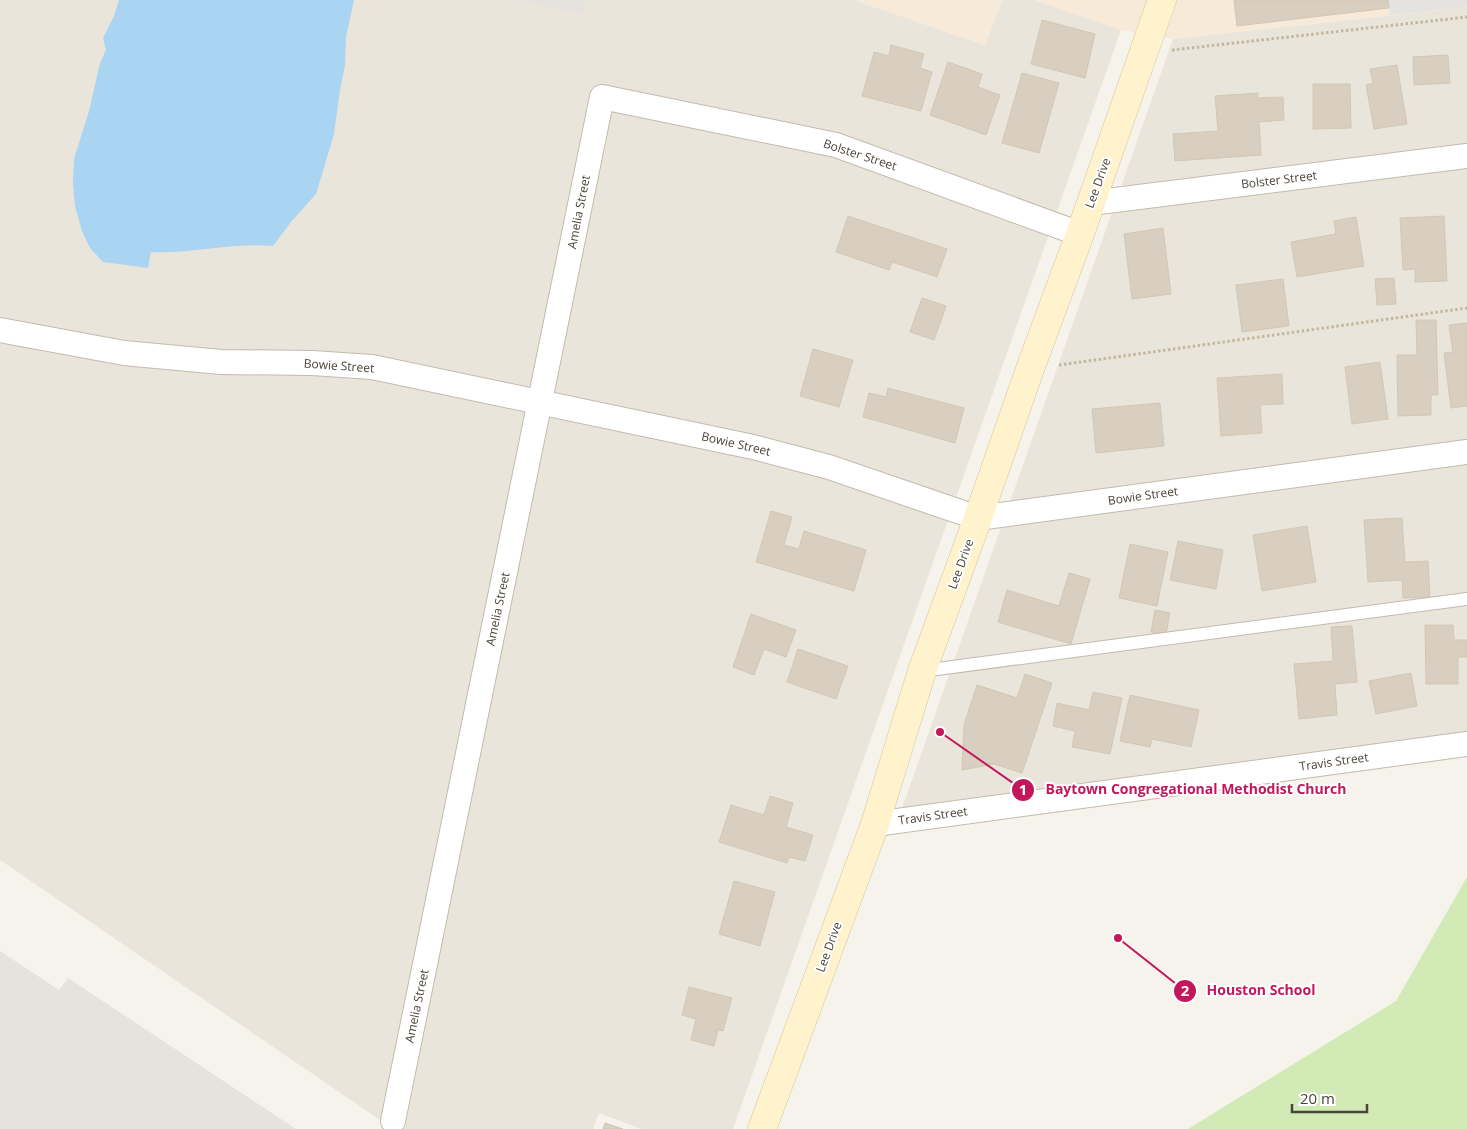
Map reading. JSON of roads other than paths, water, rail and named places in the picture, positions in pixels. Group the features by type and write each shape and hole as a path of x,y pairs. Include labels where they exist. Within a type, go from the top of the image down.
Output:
{"main road":[{"name":"Lee Drive","path":"762,1129 875,824 922,671 1080,234 1162,0"}],"street":[{"name":"Bolster Street","path":"602,97 836,145 1080,234"},
{"name":"Amelia Street","path":"393,1121 602,97"},
{"name":"Bolster Street","path":"1091,203 1467,156"},
{"name":"Bowie Street","path":"0,330 124,353 221,362 312,363 372,367 753,447 829,467 978,518 1467,452"},
{"name":"Travis Street","path":"875,824 1467,744"}],"lane":[{"path":"922,671 1467,599"}],"water":[{"path":"119,0 354,0 346,37 345,65 334,134 316,194 273,246 258,245 151,252 148,268 103,262 90,248 82,231 75,206 73,184 74,159 89,111 100,63 106,50 103,38 114,16"}],"place":[{"name":"Baytown Congregational Methodist Church","path":"940,732"},
{"name":"Houston School","path":"1118,938"}]}
